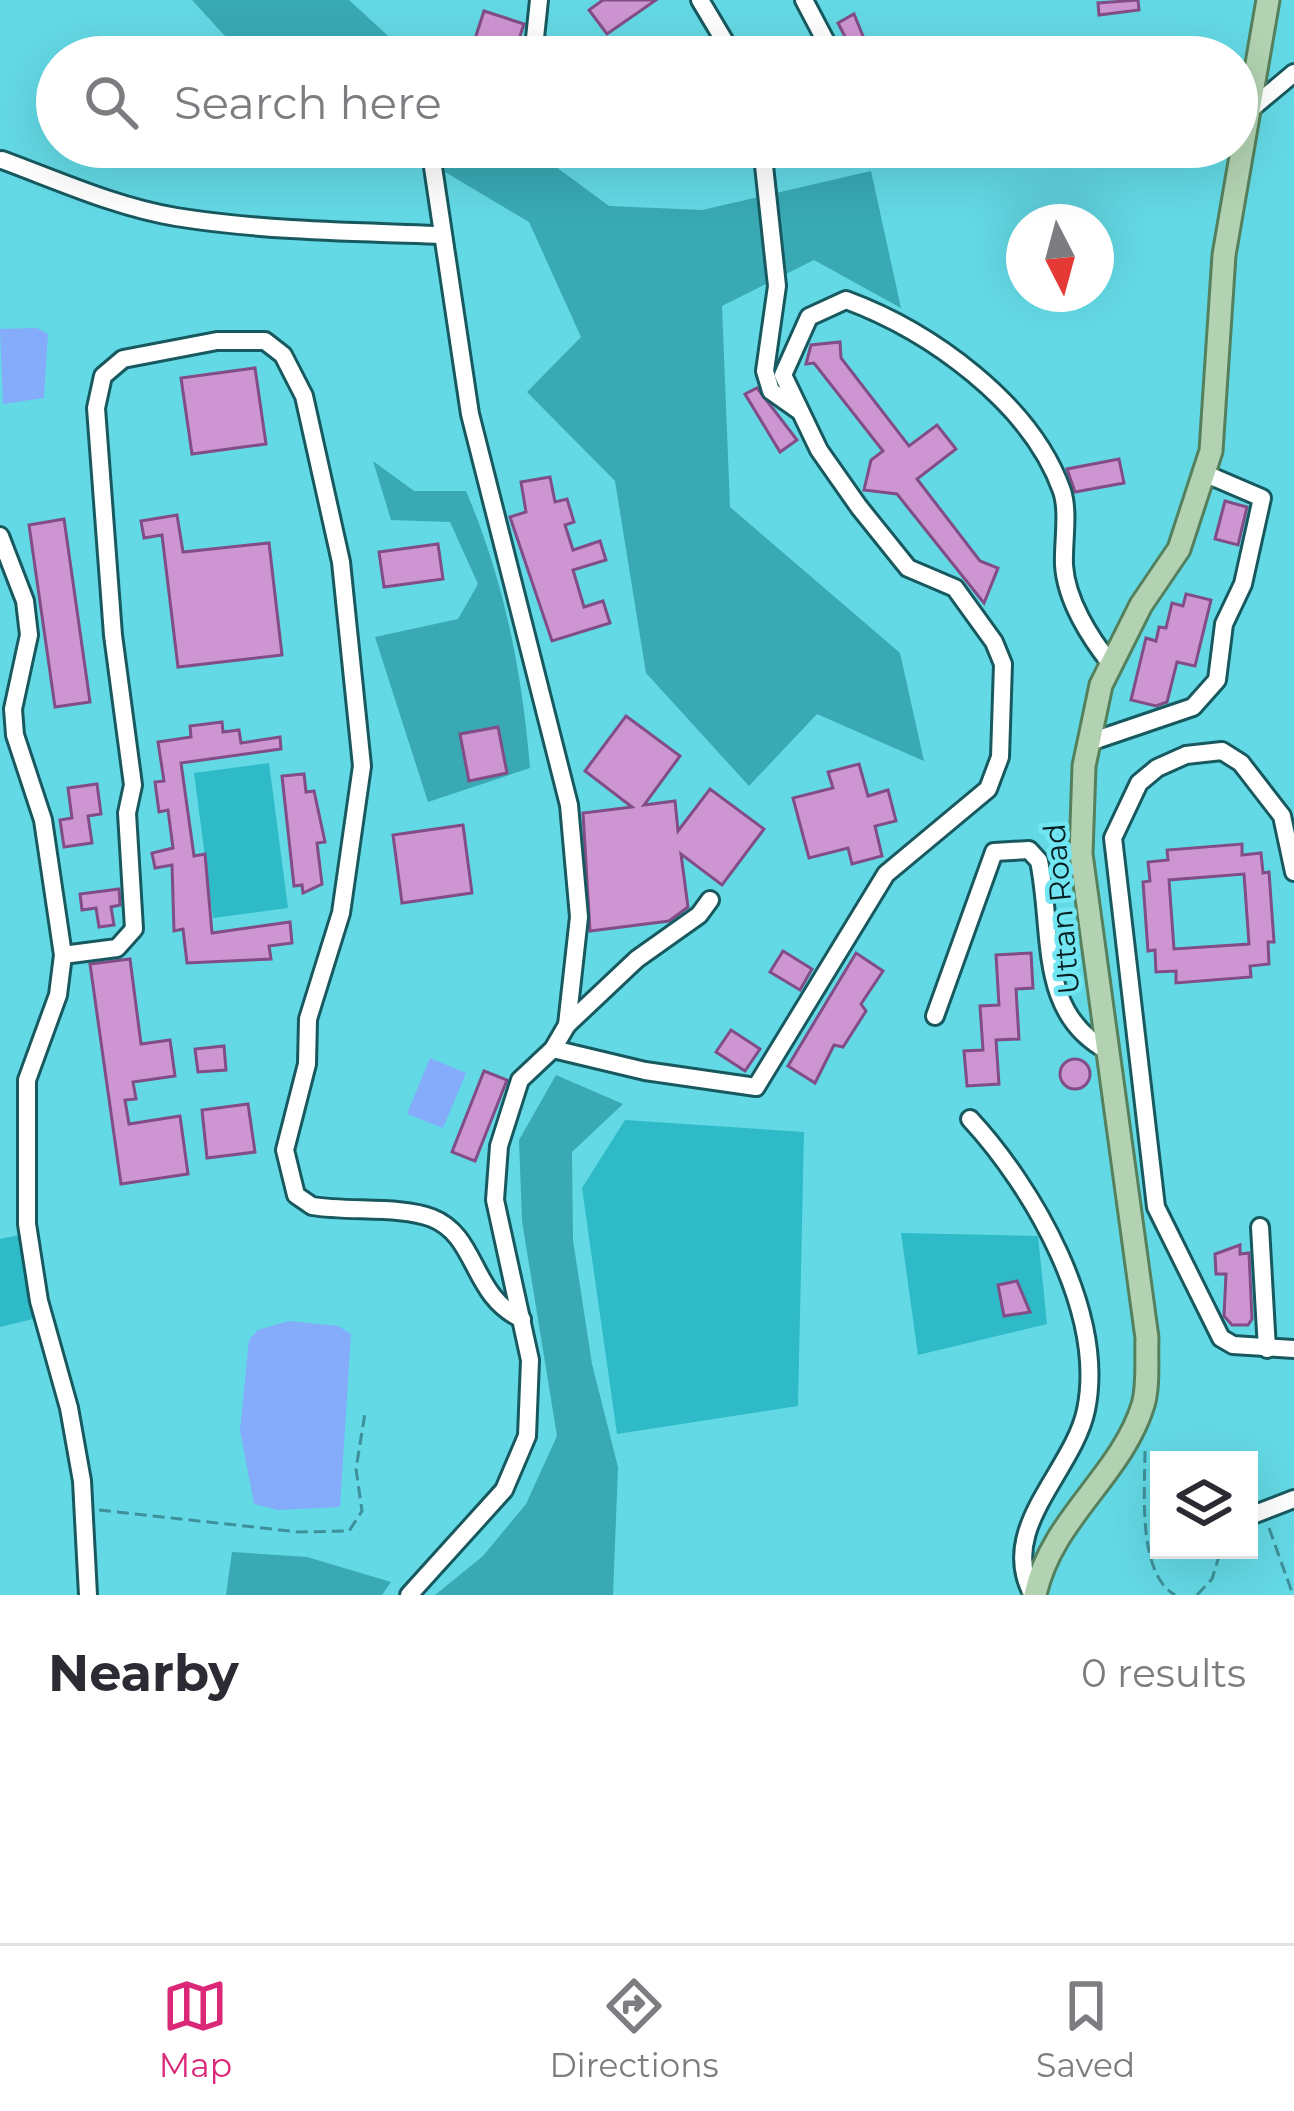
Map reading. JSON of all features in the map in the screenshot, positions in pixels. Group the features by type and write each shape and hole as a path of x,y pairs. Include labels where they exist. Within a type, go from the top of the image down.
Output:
{"main road":[{"name":"Uttan Road","path":"1258,51 1268,0"},
{"name":"Uttan Road","path":"1034,1595 1048,1553 1128,1440 1145,1401 1147,1338 1081,854 1087,743 1111,664 1179,549 1205,474 1224,255 1237,168"}],"street":[{"path":"535,36 539,0"},
{"path":"700,0 721,36"},
{"path":"804,0 823,36"},
{"path":"1258,103 1294,73"},
{"path":"2,160 121,204 175,217 273,229 442,236"},
{"path":"433,168 470,414 569,805 578,917 567,1025"},
{"path":"764,168 777,286 765,371 771,391 798,410"},
{"path":"553,1048 645,1070 756,1087 886,874 988,789 1000,757 1003,664 994,642 955,588 908,568 859,507 798,410 783,376 789,352 809,317 846,300 887,315 957,357 1005,407 1064,495 1064,572 1080,617 1111,664"},
{"path":"63,955 117,948 130,938 135,921 127,813 133,785 113,635 96,408 103,376 123,359 217,341 265,341 283,355 304,396 341,562 362,766 341,913 308,1019 307,1064 285,1150 286,1171 296,1196 312,1206 434,1218 464,1244 476,1277 497,1305 522,1319"},
{"path":"1087,743 1192,707 1217,680 1224,624 1243,584 1262,498 1205,474"},
{"path":"0,536 25,601 29,635 13,709 15,735 43,820 63,955 58,995 27,1080 27,1224 38,1301 69,1408 85,1510 88,1595"},
{"path":"1294,872 1282,816 1241,763 1222,751 1186,754 1157,768 1139,783 1112,838 1160,1220 1221,1338 1267,1349 1294,1349"},
{"path":"935,1016 994,852 1029,850 1040,861 1054,982 1067,1020 1079,1036 1108,1051"},
{"path":"410,1595 504,1490 527,1436 530,1360 495,1200 499,1146 520,1080 553,1048 567,1025 637,959 699,915 710,900"},
{"path":"970,1119 997,1148 1060,1244 1085,1345 1087,1407 1071,1452 1027,1532 1023,1576 1034,1595"},
{"path":"1131,1226 1160,1220"},
{"path":"1260,1227 1267,1349"},
{"path":"1258,1513 1294,1499"}],"path":[{"path":"85,1510 239,1527 260,1524 299,1532 349,1531 362,1510 356,1469 365,1413"},
{"path":"1145,1439 1152,1560 1164,1588 1175,1595"},
{"path":"1258,1517 1273,1534 1293,1595"},
{"path":"1197,1595 1212,1579 1218,1559"}],"shaded area":[{"path":"192,0 349,0 388,36 226,36"},
{"path":"438,168 557,168 609,206 702,210 871,171 901,308 814,260 722,306 730,507 900,653 924,761 817,714 749,786 646,673 615,481 527,392 581,337 529,222"},
{"path":"37,328 48,334 44,398 3,404 0,329"},
{"path":"373,461 414,491 466,491 501,592 522,696 530,768 428,802 375,637 458,619 478,584 450,522 391,520"},
{"path":"269,763 288,908 213,918 194,773"},
{"path":"430,1058 466,1073 443,1128 407,1114"},
{"path":"556,1075 623,1104 572,1152 573,1240 592,1364 618,1467 613,1595 435,1595 483,1556 526,1504 557,1436 522,1221 519,1140"},
{"path":"625,1120 804,1132 798,1406 617,1434 582,1188"},
{"path":"901,1233 1038,1236 1047,1324 918,1355"},
{"path":"20,1235 33,1319 0,1327 0,1239"},
{"path":"289,1321 338,1326 351,1334 340,1507 278,1510 254,1504 240,1430 249,1340 258,1330"},
{"path":"232,1552 307,1557 391,1582 382,1595 226,1595"}],"building":[{"path":"603,0 656,0 607,34 589,10"},
{"path":"1138,0 1139,10 1099,15 1098,3"},
{"path":"484,11 524,24 520,36 476,36"},
{"path":"854,14 863,36 845,36 838,23"},
{"path":"840,342 841,358 909,446 937,425 956,449 917,479 980,561 998,568 984,603 897,494 864,490 871,460 883,451 814,363 806,364 811,345"},
{"path":"255,368 266,444 192,454 181,378"},
{"path":"757,388 797,440 780,452 745,394"},
{"path":"1119,459 1124,483 1075,492 1067,469"},
{"path":"550,477 555,502 567,499 574,522 565,525 573,550 600,541 606,560 573,570 584,607 603,601 610,623 552,641 510,517 526,512 521,482"},
{"path":"1225,501 1247,507 1238,545 1215,539"},
{"path":"177,515 183,552 269,543 282,655 178,667 162,535 144,538 141,521"},
{"path":"64,519 90,702 55,707 29,525"},
{"path":"438,544 443,579 384,587 379,552"},
{"path":"1186,594 1211,600 1195,666 1177,662 1167,702 1156,706 1131,700 1146,638 1156,641 1159,627 1166,628 1172,603 1183,606"},
{"path":"626,716 680,756 644,805 675,801 678,831 710,789 764,829 722,885 681,854 688,907 669,921 590,931 583,813 632,807 585,771"},
{"path":"222,722 223,732 239,730 241,743 280,737 281,749 181,763 194,856 205,854 212,933 290,922 292,943 269,946 271,959 187,963 183,929 174,931 172,865 155,868 152,853 173,848 168,810 159,812 155,782 164,781 158,742 191,737 190,726"},
{"path":"498,727 507,773 469,781 460,734"},
{"path":"859,764 868,796 888,790 896,821 875,826 882,856 852,864 848,848 809,858 793,798 833,788 828,772"},
{"path":"304,774 306,792 314,791 325,842 317,843 322,884 303,893 302,885 294,886 282,776"},
{"path":"97,784 101,814 88,816 92,843 64,847 60,820 72,818 68,788"},
{"path":"463,825 472,893 402,903 393,835"},
{"path":"1242,844 1242,855 1261,853 1263,873 1269,872 1274,942 1268,942 1269,964 1250,966 1251,977 1176,983 1176,971 1156,972 1155,950 1148,951 1143,882 1150,881 1148,862 1168,860 1167,850","holes":["1244,874 1249,944 1174,949 1169,880"]},
{"path":"119,889 120,905 111,907 114,925 99,927 96,908 82,910 80,894"},
{"path":"783,951 812,969 800,990 770,972"},
{"path":"856,953 883,971 861,1004 866,1011 843,1047 834,1045 815,1083 788,1066"},
{"path":"1031,953 1033,988 1016,989 1019,1039 996,1040 999,1084 967,1086 964,1051 983,1050 980,1006 999,1005 996,955"},
{"path":"130,959 141,1044 170,1040 175,1076 133,1082 136,1099 125,1100 129,1124 180,1116 188,1174 121,1184 90,964"},
{"path":"731,1030 760,1049 745,1071 716,1052"},
{"path":"224,1046 226,1070 198,1072 195,1049"},
{"path":"1075,1059 1090,1074 1075,1089 1060,1074"},
{"path":"484,1071 507,1080 475,1161 452,1152"},
{"path":"248,1104 255,1152 207,1158 202,1110"},
{"path":"1240,1245 1240,1254 1249,1253 1252,1319 1248,1325 1232,1325 1224,1316 1226,1274 1216,1274 1215,1254"},
{"path":"1017,1281 1030,1312 1004,1316 998,1285"}]}
